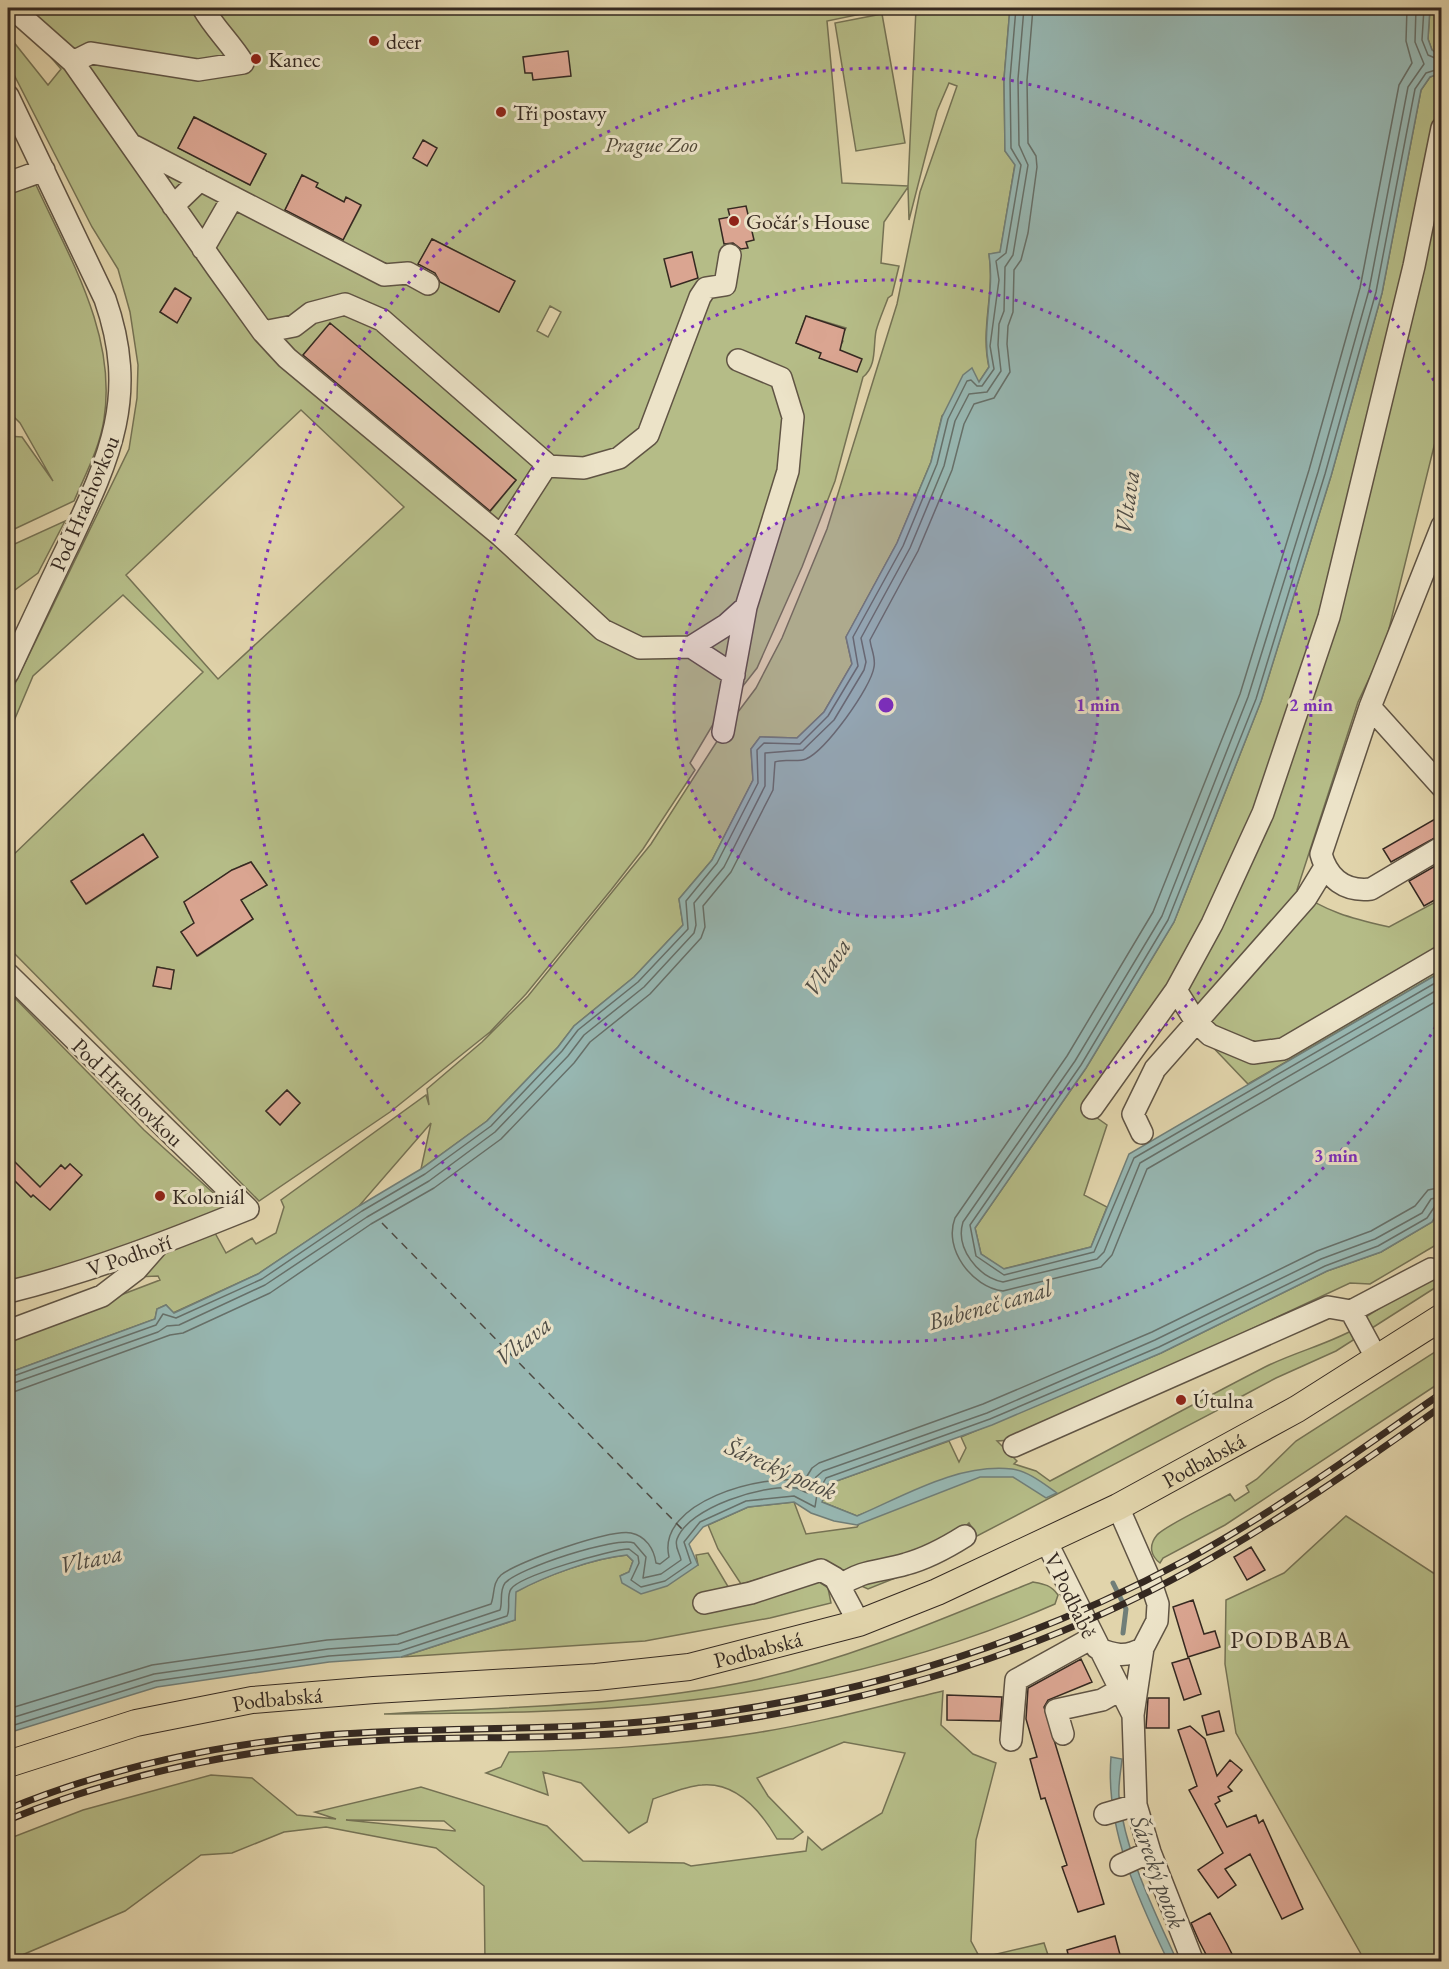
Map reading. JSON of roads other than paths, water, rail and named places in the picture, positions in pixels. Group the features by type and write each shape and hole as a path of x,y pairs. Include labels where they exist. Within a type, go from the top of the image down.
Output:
{"main road":[{"name":"Podbabská","path":"8,1764 136,1723 252,1700 374,1690 596,1677 689,1667 859,1623 937,1592 1118,1507 1244,1440 1442,1317"}],"street":[{"path":"12,8 73,63 203,249 264,332 287,358 501,536 603,630 640,648 691,647 726,625 746,607"},
{"path":"73,63 91,53 198,70 243,63 232,46 215,29 203,8"},
{"name":"Pod Hrachovkou","path":"8,96 105,299 120,354 120,404 108,457 8,673"},
{"path":"1092,1108 1176,990 1212,924 1263,813 1329,616 1414,266 1442,128"},
{"path":"130,144 384,275 408,273 428,284"},
{"path":"8,183 44,170"},
{"path":"173,206 200,180"},
{"path":"203,249 233,198"},
{"path":"501,536 546,466 584,468 619,458 648,435 700,297 706,288 725,285 730,255"},
{"path":"264,332 294,326 310,313 345,304 382,320 549,466"},
{"path":"723,732 746,607 788,471 793,417 781,378 738,360"},
{"path":"1442,526 1370,707 1321,854 1325,867 1334,879 1344,886 1361,890 1371,889 1442,847"},
{"path":"691,647 734,675"},
{"path":"1370,707 1442,787"},
{"path":"1143,1133 1133,1114 1155,1069 1306,898 1325,867"},
{"path":"1176,990 1196,1022 1210,1035 1253,1053 1283,1049 1442,956"},
{"name":"Pod Hrachovkou","path":"8,974 248,1209"},
{"name":"V Podhoří","path":"8,1292 49,1282 157,1246 248,1209"},
{"path":"8,1331 102,1296 136,1270 157,1246"},
{"path":"1014,1446 1328,1308 1351,1311 1431,1269"},
{"path":"1351,1311 1377,1359"},
{"path":"1118,1507 1158,1604 1157,1621 1143,1648 1133,1715 1131,1806 1146,1854 1190,1961"},
{"path":"840,1586 855,1575 905,1565 937,1553 965,1536"},
{"name":"V Podbabě","path":"1046,1541 1116,1692 1133,1715"},
{"path":"704,1604 751,1593 821,1570 835,1578 859,1623"},
{"path":"1011,1740 1016,1680 1095,1643"},
{"name":"V Podbabě","path":"1095,1643 1114,1655 1125,1655 1143,1648"},
{"path":"1063,1734 1056,1710 1101,1700 1116,1692"},
{"path":"1105,1814 1131,1806"},
{"path":"1121,1865 1146,1854"}],"water":[{"path":"1010,8 1430,8 1428,39 1432,50 1441,56 1442,73 1430,77 1421,90 1382,293 1331,476 1261,701 1174,922 1086,1068 975,1228 981,1254 1004,1269 1091,1247 1129,1154 1441,972 1441,1207 1432,1222 1381,1252 1327,1271 1161,1353 992,1425 828,1484 822,1502 857,1516 932,1483 972,1471 992,1468 1018,1470 1030,1475 1057,1493 1046,1498 1013,1477 980,1477 857,1525 834,1521 811,1513 794,1502 748,1507 703,1527 689,1544 698,1565 667,1586 641,1594 622,1583 620,1576 629,1572 633,1561 627,1555 600,1560 555,1574 516,1592 515,1620 401,1657 329,1662 157,1687 8,1733 8,1373 155,1319 157,1309 166,1305 174,1313 258,1274 359,1206 421,1169 487,1121 558,1047 574,1026 634,977 683,925 679,899 712,860 753,780 751,749 760,737 797,738 824,712 852,664 846,637 897,543 931,462 942,417 963,375 972,368 979,382 989,367 986,339 990,283 989,254 1000,252 1015,165 1005,151 1004,79"},
{"path":"1111,1757 1122,1759 1119,1796 1127,1839 1150,1901 1177,1961 1168,1961 1135,1888 1126,1862 1113,1810 1110,1784"}],"waterway":[{"name":"Šárecký potok","path":"1113,1583 1126,1609 1123,1633"}],"railway":[{"path":"8,1809 46,1794 124,1770 246,1745 370,1732 585,1726 670,1719 804,1698 870,1683 936,1664 1000,1643 1063,1618 1125,1591 1186,1560 1252,1522 1348,1459 1442,1393"},
{"path":"8,1820 99,1788 146,1775 242,1755 290,1748 387,1740 564,1736 670,1729 806,1708 938,1675 1068,1629 1131,1601 1192,1569 1319,1491 1442,1406"}],"place":[{"name":"deer","path":"374,41"},
{"name":"Kanec","path":"256,59"},
{"name":"Tři postavy","path":"501,112"},
{"name":"Gočár's House","path":"734,221"},
{"name":"Koloniál","path":"160,1196"},
{"name":"Útulna","path":"1181,1400"}],"district":[{"name":"PODBABA","path":"1291,1640"}],"park label":[{"name":"Prague Zoo","path":"651,144"}],"water label":[{"name":"Vltava","path":"1127,502"},
{"name":"Vltava","path":"827,967"},
{"name":"Bubeneč canal","path":"990,1305"},
{"name":"Vltava","path":"523,1341"},
{"name":"Vltava","path":"91,1559"}]}
